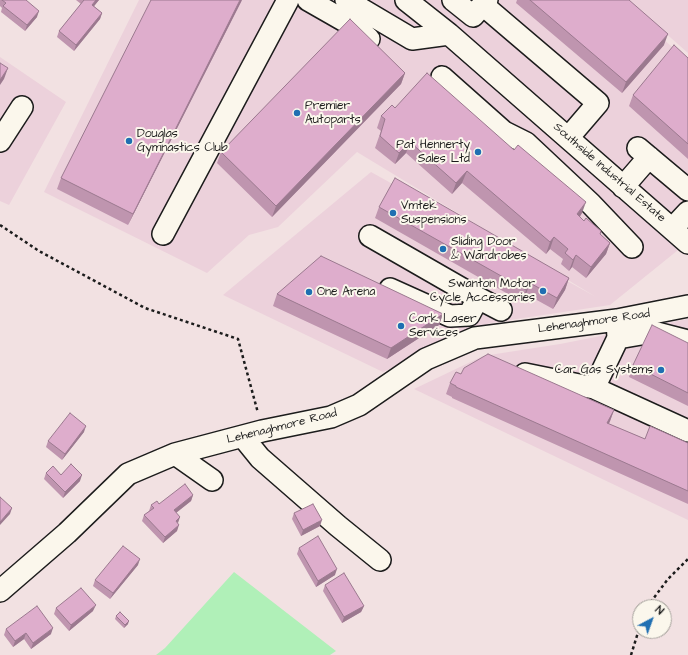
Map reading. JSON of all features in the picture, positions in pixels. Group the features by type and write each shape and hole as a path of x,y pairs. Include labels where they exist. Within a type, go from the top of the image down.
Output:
{"street":[{"path":"162,234 288,0"},
{"path":"308,0 357,28 380,50"},
{"path":"346,0 412,39 449,34"},
{"name":"Southside Industrial Estate","path":"406,0 449,34 623,187 673,228 688,243"},
{"path":"453,0 473,16 485,3 598,103 568,138"},
{"path":"442,77 504,132 526,143 591,204 632,247"},
{"path":"0,141 22,107"},
{"name":"Southside Industrial Estate","path":"526,143 545,118"},
{"path":"623,187 643,152 688,190"},
{"name":"Southside Industrial Estate","path":"673,228 688,212"},
{"path":"370,236 473,307"},
{"path":"374,282 450,316 473,307 501,310"},
{"name":"Lehenaghmore Road","path":"0,591 67,533 128,474 175,454 262,431 331,417 360,405 426,359 475,338 618,329 688,306"},
{"path":"473,307 475,338"},
{"path":"594,388 618,329 652,332 688,341"},
{"path":"525,374 594,388 688,431"},
{"path":"243,437 260,458 338,526 380,560"},
{"path":"175,454 212,480"}],"path":[{"path":"0,224 39,251 146,308 238,339 262,431"},
{"path":"653,599 668,580 688,559"},
{"path":"631,655 636,639"}],"shaded area":[{"path":"139,0 619,0 688,61 688,242 610,305 490,323 383,372 223,295 371,172 596,297 357,152 278,227 249,235 207,273 44,192"},
{"path":"628,0 688,0 688,53"},
{"path":"0,57 66,102 9,205 0,201"},
{"path":"688,319 688,520 414,389 483,356 560,344"}],"green space":[{"path":"234,572 336,651 330,655 156,655 165,648"}],"building":[{"path":"2,0 26,0 39,11 27,25 3,6 6,3"},
{"path":"84,0 96,0 92,5 102,13 76,45 59,31"},
{"path":"151,0 240,0 133,214 61,178"},
{"path":"530,0 629,0 668,34 626,82"},
{"path":"350,19 405,73 276,206 221,152"},
{"path":"674,45 688,58 688,144 633,95"},
{"path":"0,63 8,68 0,80"},
{"path":"427,73 514,150 518,145 586,202 577,214 584,221 586,218 601,231 600,234 610,243 591,267 576,255 573,260 565,253 568,249 554,237 550,242 467,171 456,183 410,142 399,153 380,136 385,119 381,116 392,105 395,108"},
{"path":"395,178 569,278 557,298 530,283 526,290 379,207"},
{"path":"321,256 443,314 391,348 277,294"},
{"path":"652,325 688,343 688,393 633,365"},
{"path":"488,354 614,410 607,423 645,439 650,426 688,443 688,491 450,383 456,372 461,374 464,368"},
{"path":"70,413 86,426 65,454 48,441"},
{"path":"71,464 82,475 65,492 46,473 53,466 61,475"},
{"path":"185,484 193,495 174,510 180,517 176,521 179,525 165,537 144,515 154,508 151,505 157,501 159,504"},
{"path":"0,497 12,508 0,522"},
{"path":"313,504 322,520 303,530 294,513"},
{"path":"318,536 337,569 318,581 299,548"},
{"path":"123,546 140,559 113,593 95,580"},
{"path":"344,573 364,606 344,617 325,585"},
{"path":"81,588 96,605 71,625 56,608"},
{"path":"37,606 53,628 33,643 26,633 15,641 6,629"},
{"path":"120,612 129,621 125,625 116,616"}],"place":[{"name":"Premier Autoparts","path":"297,113"},
{"name":"Douglas Gymnastics Club","path":"129,141"},
{"name":"Pat Hennerty Sales Ltd","path":"478,152"},
{"name":"Vmtek Suspensions","path":"393,213"},
{"name":"Sliding Door & Wardrobes","path":"443,249"},
{"name":"Swanton Motor Cycle Accessories","path":"543,291"},
{"name":"One Arena","path":"309,292"},
{"name":"Cork Laser Services","path":"401,326"},
{"name":"Car Gas Systems","path":"661,370"}]}
